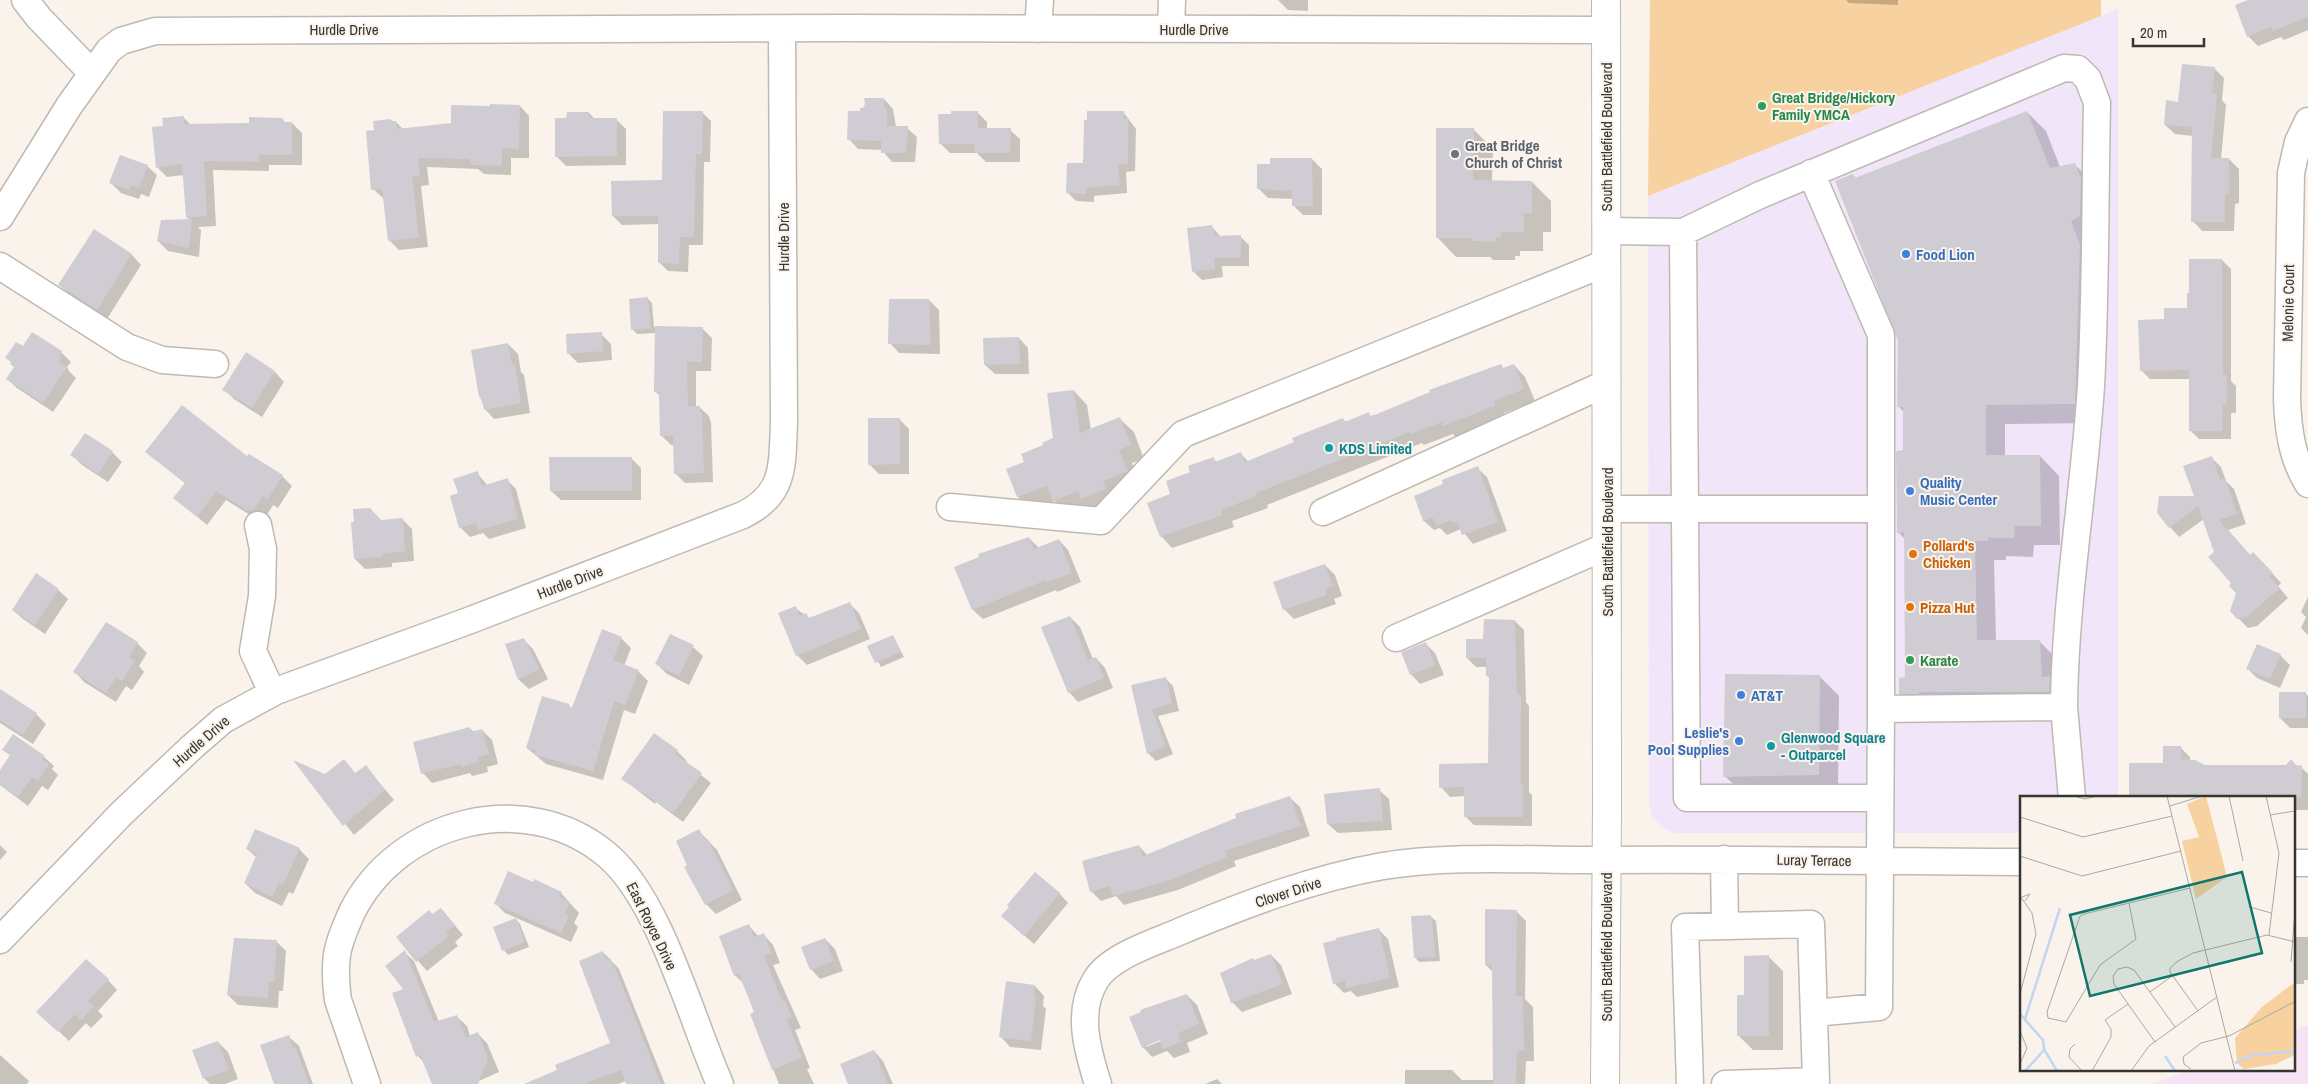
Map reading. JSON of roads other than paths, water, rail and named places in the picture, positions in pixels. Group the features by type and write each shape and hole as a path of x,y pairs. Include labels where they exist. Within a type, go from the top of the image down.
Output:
{"main road":[{"name":"South Battlefield Boulevard","path":"1605,1084 1607,546 1606,0"}],"street":[{"path":"25,0 39,18 92,73"},
{"path":"1038,28 1040,0"},
{"path":"1170,29 1172,0"},
{"name":"Hurdle Drive","path":"0,217 92,73 109,50 121,41 155,31 183,29 1038,28 1606,30"},
{"name":"Hurdle Drive","path":"0,940 122,814 223,720 272,692 396,645 468,621 743,515 760,507 767,499 780,474 784,422 782,29"},
{"path":"1606,231 1682,232 1812,173 2064,68 2078,69 2088,79 2097,103 2092,350 2065,644 2064,706 2072,796"},
{"name":"Melonie Court","path":"2308,121 2298,142 2291,173 2287,399 2288,428 2296,462 2308,484"},
{"path":"1812,173 1881,335 1879,1007 1814,1014"},
{"path":"1682,232 1687,798 1879,798"},
{"path":"950,507 1100,521 1182,434 1606,262"},
{"path":"0,266 127,348 162,360 215,364"},
{"path":"1324,512 1607,382"},
{"path":"1607,509 1881,508"},
{"path":"258,525 263,549 262,596 254,651 272,692"},
{"path":"1396,638 1607,546"},
{"path":"1880,709 2064,706"},
{"name":"East Royce Drive","path":"367,1084 338,1000 337,954 343,932 358,901 386,865 405,850 441,832 476,820 510,817 532,820 567,830 606,854 625,872 637,890 663,943 720,1084"},
{"path":"1724,859 1725,926"},
{"name":"Luray Terrace","path":"1606,860 1724,859 2020,862"},
{"name":"Clover Drive","path":"1098,1084 1086,1035 1085,1011 1088,998 1095,979 1116,961 1135,951 1218,916 1307,884 1386,866 1442,861 1606,860"},
{"path":"1690,1084 1686,927 1811,924 1816,1081 1725,1084"}],"place":[{"name":"Great Bridge/Hickory Family YMCA","path":"1762,106"},
{"name":"Great Bridge Church of Christ","path":"1455,154"},
{"name":"Food Lion","path":"1906,254"},
{"name":"KDS Limited","path":"1329,448"},
{"name":"Quality Music Center","path":"1910,491"},
{"name":"Pollard's Chicken","path":"1913,554"},
{"name":"Pizza Hut","path":"1910,607"},
{"name":"Karate","path":"1910,660"},
{"name":"AT&T","path":"1741,695"},
{"name":"Leslie's Pool Supplies","path":"1739,741"},
{"name":"Glenwood Square - Outparcel","path":"1771,746"}]}
